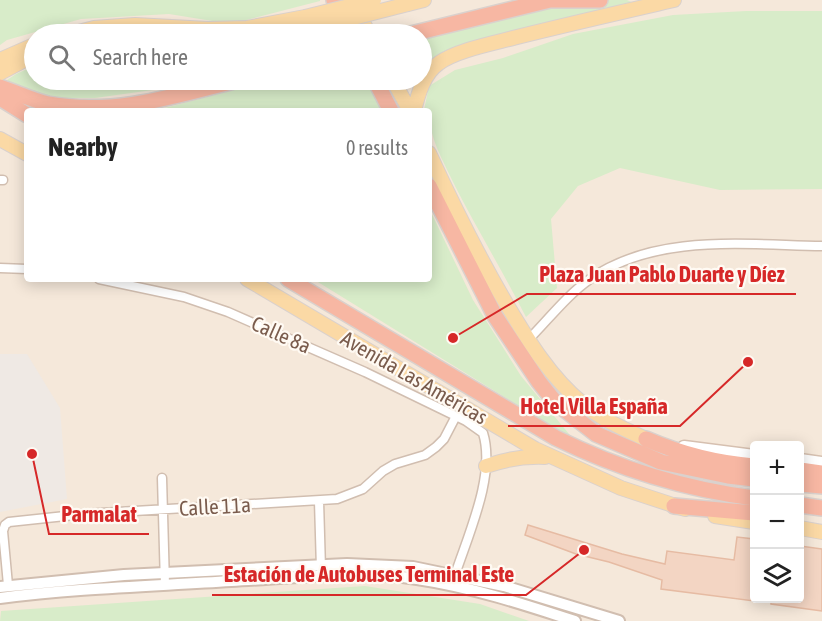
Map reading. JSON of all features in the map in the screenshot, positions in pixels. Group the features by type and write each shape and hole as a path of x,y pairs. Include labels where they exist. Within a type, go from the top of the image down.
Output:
{"highway":[{"path":"334,0 347,24"},
{"path":"432,29 550,0 600,0"},
{"path":"0,73 24,88"},
{"path":"27,90 47,103 91,108 146,104 200,90"},
{"path":"380,90 389,108"},
{"path":"0,98 24,113"},
{"path":"432,192 495,316 555,402 597,434 661,462 750,479"},
{"path":"293,282 556,438 592,456 657,479 717,493 750,497"},
{"path":"646,439 677,452 709,460 750,465"},
{"path":"804,471 822,473"},
{"path":"804,484 822,486"},
{"path":"674,506 750,513"},
{"path":"804,506 822,508"},
{"path":"804,516 822,517"}],"main road":[{"path":"351,0 364,24"},
{"path":"307,23 374,0"},
{"path":"295,24 424,0"},
{"path":"432,70 448,58 488,45 674,0"},
{"path":"0,73 24,53"},
{"path":"0,73 24,60"},
{"path":"399,90 410,108"},
{"path":"413,108 420,90"},
{"path":"0,139 24,152"},
{"path":"432,159 484,267 528,340 565,387 583,404 603,418 646,439 750,455"},
{"name":"Avenida Las Américas","path":"252,282 486,428 621,488 674,506 750,521"},
{"path":"486,466 507,458 553,457"},
{"path":"804,461 822,463"},
{"path":"804,529 822,532"}],"street":[{"path":"528,340 558,306 590,279 623,262 650,252 706,245 822,246"},
{"path":"0,268 24,269"},
{"name":"Calle 8a","path":"113,282 184,297 228,312 486,428"},
{"name":"Calle 11a","path":"4,586 3,531 9,522 84,514 319,501 347,496 363,489 383,471 395,464 425,455 436,447 444,438 456,416"},
{"path":"455,575 482,491 486,466 486,428"},
{"path":"162,478 165,580"},
{"path":"319,501 321,571"},
{"path":"321,571 347,564 413,567 504,586 619,621"},
{"path":"0,598 165,580 321,571 443,584 530,606 575,621"},
{"path":"4,586 124,576 165,580"}],"shaded area":[{"path":"0,0 822,0 822,621 0,621"},
{"path":"0,354 27,354 60,408 67,499 0,512"}],"green space":[{"path":"0,0 320,0 231,24 169,14 81,19 63,24 24,24 24,35 7,40 0,45"},
{"path":"591,0 627,0 638,5 456,51 432,69 432,34 554,4"},
{"path":"746,11 822,11 822,189 720,190 620,168 578,186 551,219 557,288 526,317 437,149 432,133 432,108 424,108 428,90 432,90 432,84 455,70 503,58 573,34 673,15"},
{"path":"24,70 24,88 7,80"},
{"path":"30,90 153,90 95,98 53,98"},
{"path":"234,90 372,90 381,108 165,108"},
{"path":"432,214 473,300 521,376 574,440 318,282 432,282"},
{"path":"365,586 480,604 529,621 0,621 1,611"}],"building":[{"path":"528,525 622,554 665,564 667,551 734,560 737,537 750,539 750,600 661,589 662,580 609,562 576,554 525,535"},
{"path":"804,547 822,549 822,611 771,604 804,603"}],"place":[{"name":"Plaza Juan Pablo Duarte y Díez","path":"453,338"},
{"name":"Hotel Villa España","path":"748,362"},
{"name":"Parmalat","path":"32,454"},
{"name":"Estación de Autobuses Terminal Este","path":"584,550"}]}
